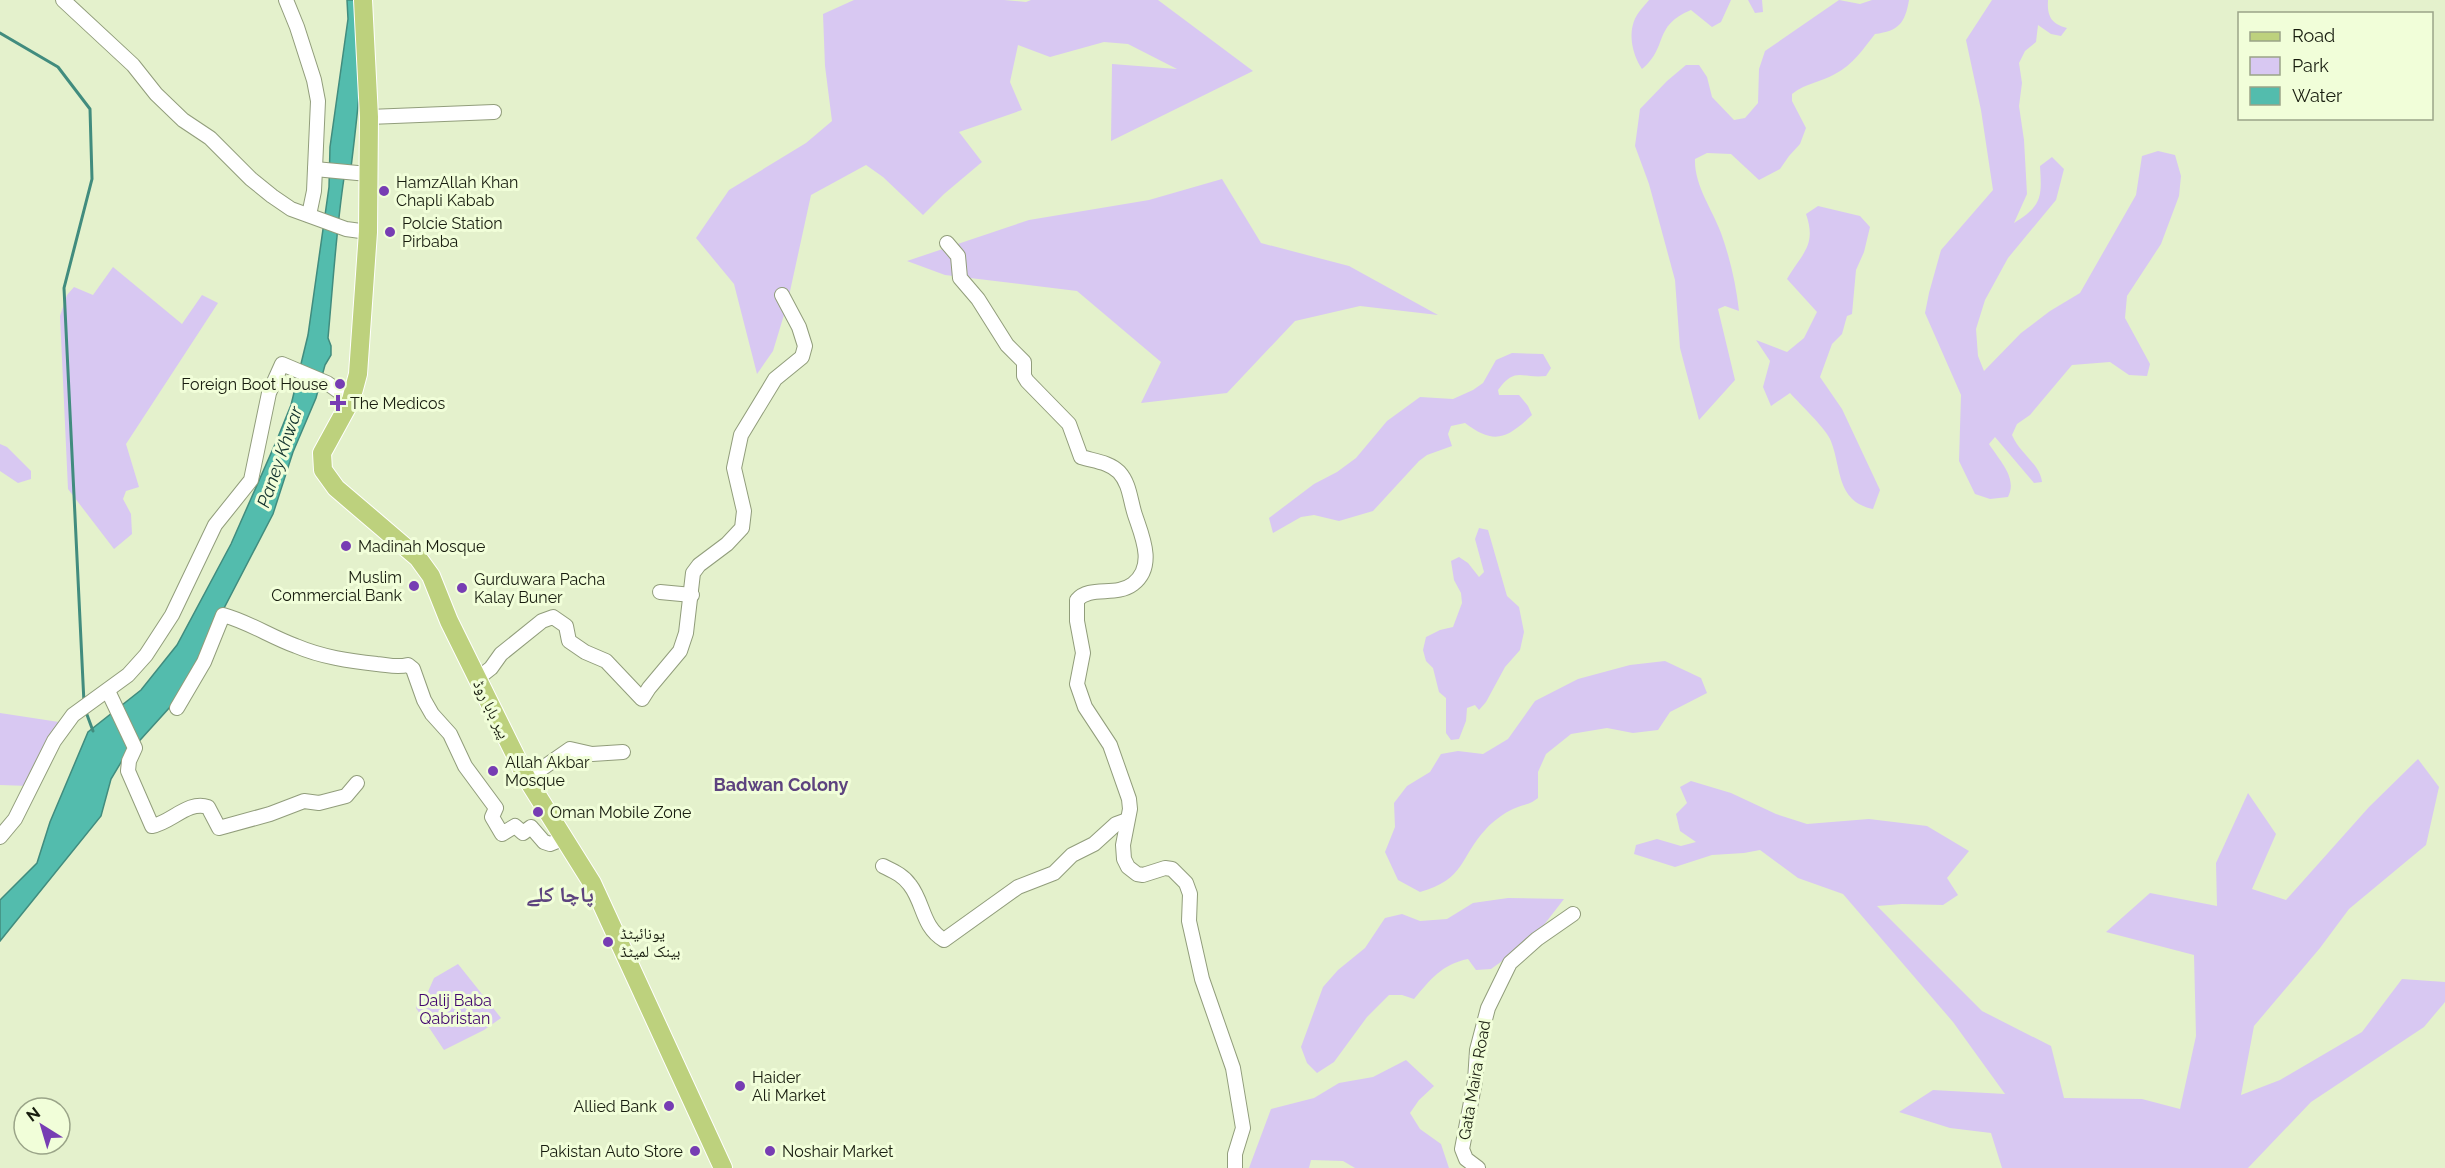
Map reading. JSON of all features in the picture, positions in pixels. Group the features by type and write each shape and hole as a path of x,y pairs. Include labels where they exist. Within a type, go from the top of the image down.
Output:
{"main road":[{"path":"351,400 357,374 368,231 369,117 363,0"},
{"name":"پیر بابا روڈ","path":"351,400 322,453 323,470 336,488 418,558 431,576 449,621 527,779 592,883 723,1168"}],"street":[{"path":"63,0 133,65 156,94 183,120 210,138 251,179 272,196 291,209 346,229 368,231"},
{"path":"286,0 314,80 318,121 314,148 313,217"},
{"path":"369,117 494,112"},
{"path":"315,169 368,174"},
{"path":"947,243 958,256 960,278 978,299 1007,345 1024,362 1024,376 1027,381 1053,406 1073,430 1081,457 1110,465 1127,484 1146,549 1145,562 1141,574 1133,584 1119,591 1088,593 1077,600 1077,621 1083,653 1077,684 1085,707 1110,745 1129,799 1130,809 1123,845 1124,859 1128,867 1137,874 1143,875 1165,868 1172,869 1186,882 1190,894 1189,921 1202,979 1233,1068 1243,1128 1235,1154 1235,1168"},
{"path":"477,679 491,668 501,654 542,621 553,617 566,626 568,641 606,661 642,699 680,651 692,595 693,573 699,565 727,544 742,528 744,511 734,468 741,435 775,379 802,357 805,346 799,327 782,295"},
{"path":"0,837 15,819 54,741 73,715 128,675 146,655 172,615 215,525 251,480 269,393 282,364 327,382 351,400"},
{"path":"660,592 692,595"},
{"path":"177,708 204,662 224,615 297,647 344,661 395,668 408,665 413,669 424,700 432,714 450,734 465,766 496,808 492,817 502,834 515,826 524,833 531,827 544,842 550,844 565,838"},
{"path":"108,691 135,748 129,761 128,771 152,826 162,824 189,808 203,806 211,812 219,828 270,814 304,801 319,803 346,796 357,783"},
{"path":"527,779 570,750 592,754 623,752"},
{"path":"883,866 899,874 910,884 930,929 944,940 1018,887 1054,873 1072,855 1094,844 1116,824 1127,820"},
{"name":"Gata Maira Road","path":"1478,1168 1466,1159 1462,1149 1475,1081 1477,1050 1488,1008 1510,963 1537,939 1573,914"}],"green space":[{"path":"854,0 1026,2 1031,0 1158,0 1253,71 1111,141 1112,64 1177,69 1128,44 1104,42 1050,57 1018,45 1010,82 1022,110 959,132 982,162 923,215 883,177 866,165 811,195 787,305 773,351 757,374 734,284 696,238 729,190 806,143 832,121 825,66 823,14"},
{"path":"1649,0 1731,0 1721,22 1712,27 1691,10 1679,16 1665,30 1656,53 1642,69 1633,50 1632,28 1637,15"},
{"path":"1748,0 1762,0 1763,12 1755,13"},
{"path":"1839,0 1860,4 1872,0 1909,0 1900,24 1890,31 1875,34 1857,56 1841,70 1792,94 1792,101 1806,128 1800,144 1780,169 1759,180 1731,154 1707,153 1695,159 1700,188 1721,233 1727,252 1739,311 1725,306 1718,309 1735,380 1699,420 1680,348 1675,280 1649,184 1635,146 1640,109 1686,65 1699,65 1707,77 1712,97 1734,120 1745,118 1758,103 1759,69 1765,51"},
{"path":"1992,0 2048,0 2048,11 2051,18 2057,24 2067,28 2061,36 2051,34 2038,25 2036,42 2025,51 2019,63 2022,83 2019,106 2024,140 2027,194 2014,223 2030,211 2038,200 2041,186 2040,166 2052,157 2064,169 2056,200 2008,258 1985,300 1976,329 1978,356 1984,371 2021,333 2050,311 2080,293 2136,195 2142,156 2158,151 2175,155 2181,176 2179,196 2161,244 2127,296 2125,318 2150,364 2147,376 2129,375 2110,362 2072,365 2030,415 2017,424 2012,435 2038,470 2042,482 2034,483 1995,437 1989,444 2006,469 2011,483 2008,497 1990,499 1975,494 1959,461 1961,395 1925,313 1941,250 1993,190 1981,110 1966,40"},
{"path":"1222,179 1261,243 1349,266 1438,315 1360,306 1295,321 1227,393 1141,403 1161,362 1077,291 945,275 907,261 1029,220 1149,200"},
{"path":"1818,206 1860,216 1870,227 1864,252 1856,270 1852,314 1847,316 1842,334 1832,344 1820,377 1842,409 1880,490 1873,509 1861,505 1846,490 1830,439 1817,422 1790,393 1771,406 1763,387 1770,361 1756,340 1787,352 1804,338 1817,312 1787,279 1809,242 1810,234 1806,214"},
{"path":"113,267 182,324 202,295 218,303 126,444 139,487 126,491 123,499 131,514 132,534 114,549 68,489 60,316 67,295 74,287 93,295"},
{"path":"1512,353 1543,354 1551,368 1546,376 1519,375 1510,378 1498,390 1499,395 1519,395 1532,415 1515,429 1507,434 1492,436 1475,430 1465,423 1451,426 1448,434 1452,446 1427,455 1419,461 1373,511 1339,521 1314,515 1301,517 1273,533 1269,518 1314,484 1337,472 1356,458 1387,421 1420,397 1453,399 1473,390 1483,383 1496,360"},
{"path":"0,444 7,447 31,471 31,479 18,483 0,471"},
{"path":"1479,528 1488,530 1507,596 1519,607 1524,632 1520,650 1505,667 1486,702 1479,710 1475,705 1467,708 1466,721 1459,739 1451,740 1446,733 1446,698 1439,692 1433,668 1426,661 1423,650 1426,637 1453,627 1462,603 1461,593 1454,580 1451,561 1459,557 1468,563 1479,577 1484,572 1475,539"},
{"path":"1665,661 1701,678 1707,693 1670,712 1658,730 1633,733 1607,728 1571,734 1546,754 1538,772 1538,798 1517,807 1491,823 1454,874 1446,881 1420,892 1398,880 1385,852 1395,827 1394,803 1407,786 1430,772 1441,754 1458,751 1483,754 1508,739 1535,701 1578,679 1630,665"},
{"path":"0,713 59,722 29,786 0,785"},
{"path":"2418,759 2439,787 2426,845 2349,909 2320,948 2254,1026 2241,1095 2280,1080 2362,1032 2402,979 2445,982 2445,1002 2424,1027 2311,1102 2248,1168 2002,1168 1991,1133 1950,1128 1899,1112 1933,1090 2005,1094 1953,1022 1843,894 1798,878 1760,850 1712,855 1675,867 1634,854 1636,845 1657,839 1681,846 1696,842 1680,831 1676,814 1687,803 1680,787 1691,781 1731,793 1776,814 1807,824 1869,819 1927,826 1969,851 1947,878 1958,895 1943,905 1877,906 1982,1011 2051,1046 2064,1098 2142,1099 2180,1109 2196,1036 2194,955 2106,932 2150,893 2217,906 2216,863 2248,793 2276,834 2252,889 2286,900 2369,807"},
{"path":"1508,898 1564,899 1533,939 1491,969 1476,970 1468,959 1459,961 1431,979 1414,999 1402,995 1389,995 1367,1017 1334,1062 1317,1073 1307,1063 1301,1047 1323,987 1338,970 1365,948 1385,918 1402,914 1420,921 1447,919 1473,903"},
{"name":"Dalij Baba Qabristan","path":"458,964 501,1018 484,1030 444,1050 416,1008 418,1002 427,994 434,978"},
{"path":"1406,1060 1434,1086 1419,1100 1410,1113 1420,1129 1441,1144 1449,1168 1355,1168 1343,1161 1311,1160 1309,1168 1249,1168 1271,1109 1314,1098 1339,1083 1373,1077"}],"water":[{"name":"Paney Khwar","path":"347,0 361,0 360,88 350,176 344,178 339,218 328,338 331,355 325,365 316,398 293,452 273,514 195,664 170,707 123,759 111,779 101,816 0,941 0,900 37,863 50,822 88,732 141,690 177,645 231,544 291,405 308,335 329,187 330,147 348,19"}],"waterway":[{"path":"0,33 58,67 90,109 92,179 64,288 84,703"},
{"path":"86,712 93,731"}],"place":[{"name":"HamzAllah Khan Chapli Kabab","path":"384,191"},
{"name":"Polcie Station Pirbaba","path":"390,232"},
{"name":"Foreign Boot House","path":"340,384"},
{"name":"The Medicos","path":"338,403"},
{"name":"Madinah Mosque","path":"346,546"},
{"name":"Muslim Commercial Bank","path":"414,586"},
{"name":"Gurduwara Pacha Kalay Buner","path":"462,588"},
{"name":"Allah Akbar Mosque","path":"493,771"},
{"name":"Oman Mobile Zone","path":"538,812"},
{"name":"یونائیٹڈ بینک لمیٹڈ","path":"608,942"},
{"name":"Haider Ali Market","path":"740,1086"},
{"name":"Allied Bank","path":"669,1106"},
{"name":"Pakistan Auto Store","path":"695,1151"},
{"name":"Noshair Market","path":"770,1151"}],"district":[{"name":"Badwan Colony","path":"781,785"},
{"name":"پاچا کلے","path":"560,894"}]}
